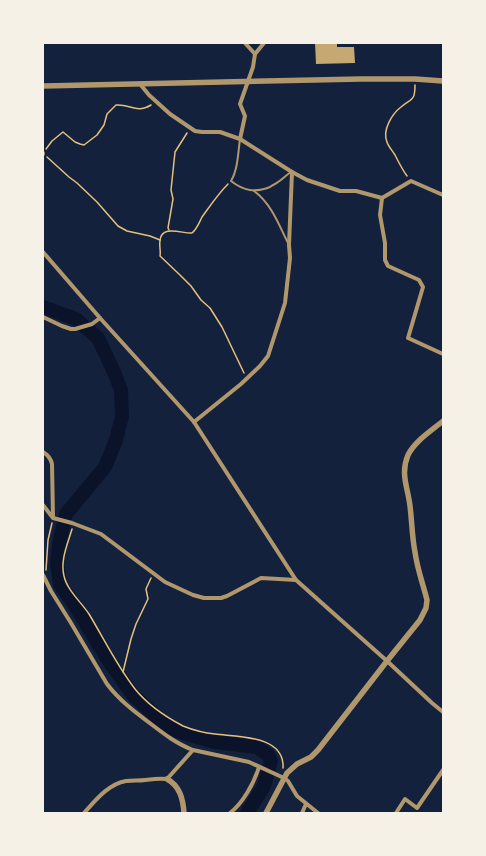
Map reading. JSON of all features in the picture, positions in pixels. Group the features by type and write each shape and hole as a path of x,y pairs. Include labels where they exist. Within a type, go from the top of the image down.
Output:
{"street":[{"path":"245,43 255,54"},
{"path":"240,139 246,116 240,104 253,67 255,54 264,43"},
{"path":"43,86 361,79 415,79 442,81 443,74"},
{"path":"140,84 149,95 170,114 195,131 220,132 240,139 307,180 340,191 356,191 382,198 411,181 443,195"},
{"path":"194,422 247,378 268,356 285,303 290,258 289,246 292,172"},
{"path":"382,198 380,215 385,243 385,260 388,266 419,280 423,287 408,338 443,354"},
{"path":"43,252 100,318 194,422 296,580 443,712"},
{"path":"43,318 62,326 75,329 92,324 100,318"},
{"path":"266,813 282,777 297,764 310,757 318,750 420,620 426,608 427,600 415,552 410,506 405,482 405,467 413,447 443,421"},
{"path":"43,452 52,460 54,518"},
{"path":"43,505 54,518 101,534 165,582 177,589 193,595 210,599 221,598 261,578 296,580"},
{"path":"44,577 100,674 124,704 179,744 193,750 248,762 282,777 288,781 297,796 318,813"},
{"path":"167,778 193,750"},
{"path":"230,813 245,796 261,768"},
{"path":"396,813 405,799 416,808 443,770"},
{"path":"84,813 108,789 120,782 158,778 167,778 177,786 183,804 184,813"},
{"path":"302,813 306,804"}],"lane":[{"path":"240,139 235,171 231,181 243,188 259,190 273,185 292,172"},
{"path":"253,190 266,202 289,246"}],"path":[{"path":"411,181 402,170 385,136 392,116 414,97 415,79"},
{"path":"156,101 140,110 116,105 107,114 104,125 97,135 87,143 84,145 80,144 69,138 63,132 48,145 43,154 87,192 118,226 127,231 150,236 160,240"},
{"path":"169,230 168,228 173,199 171,190 175,152 190,127"},
{"path":"231,181 217,197 192,233 187,234 169,230 161,236 160,256 191,286 201,300 210,308 222,327 247,378"},
{"path":"44,577 48,540 54,518"},
{"path":"73,524 63,560 64,579 88,613 123,672 136,690 150,704 165,715 193,730 254,739 272,745 277,749 283,759 282,777"},
{"path":"123,672 132,634 148,599 146,592 147,586 154,574"}],"building":[{"path":"315,43 337,43 337,47 354,47 355,63 316,64"}],"waterway":[{"path":"43,307 76,319 98,338 121,390 122,416 116,440 105,467 66,514 60,539 57,563 60,584 76,607 110,663 133,695 157,717 176,731 215,742 257,747 268,755 271,761 264,786 247,813"}]}
